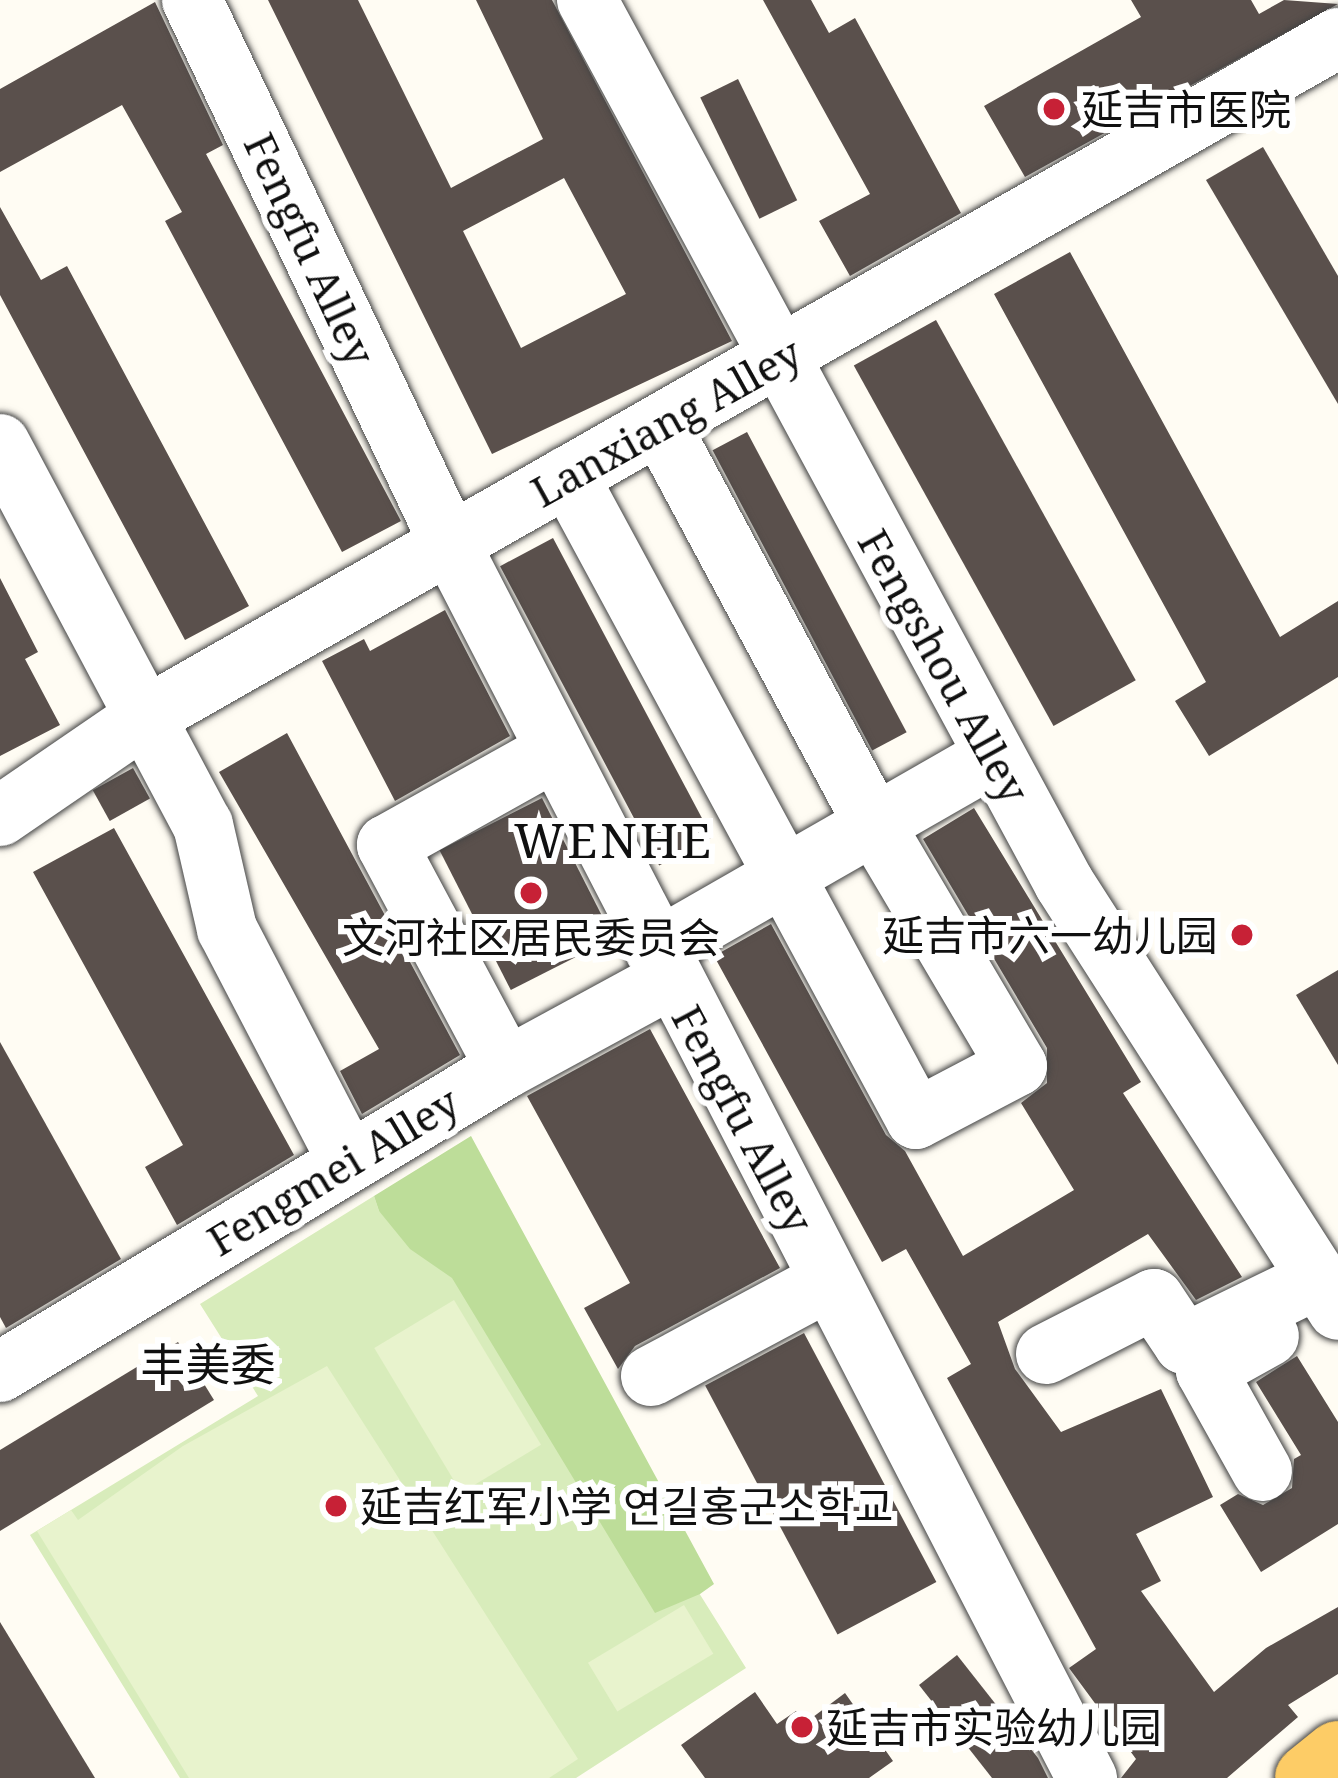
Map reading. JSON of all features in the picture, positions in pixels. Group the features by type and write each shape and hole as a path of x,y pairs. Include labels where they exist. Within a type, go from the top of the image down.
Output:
{"main road":[{"path":"1308,1778 1338,1754"}],"street":[{"name":"Fengfu Alley","path":"192,0 450,544 1087,1778"},
{"name":"Fengshou Alley","path":"587,0 775,360 1118,974 1329,1297"},
{"name":"Lanxiang Alley","path":"0,816 140,720 1338,38"},
{"path":"568,476 780,878 916,1119 1017,1066 874,824 660,425"},
{"path":"0,444 140,720 161,740 203,826 227,928 348,1161"},
{"path":"506,1068 387,845 555,751"},
{"name":"Fengmei Alley","path":"0,1372 506,1068 663,964 780,878 994,756"},
{"path":"651,1376 828,1281"},
{"path":"1046,1354 1154,1299 1184,1344 1329,1297"},
{"path":"1262,1471 1206,1371 1329,1297"}],"green space":[{"path":"471,1136 714,1584 700,1594 655,1613 452,1278 410,1249 379,1211 374,1196"},
{"name":"延吉红军小学 연길홍군소학교","path":"374,1196 379,1211 488,1256 746,1668 576,1778 180,1778 30,1535 258,1396 200,1304"},
{"path":"454,1300 541,1445 461,1493 374,1348"},
{"path":"327,1366 578,1759 549,1778 189,1778 37,1531 71,1510 78,1520 183,1446"},
{"path":"684,1605 713,1654 617,1712 588,1663"}],"building":[{"path":"268,0 358,0 451,188 543,139 476,0 552,0 732,341 492,454","holes":["564,178 626,294 521,348 463,231"]},
{"path":"763,0 811,0 829,33 855,18 961,213 850,276 819,221 870,194"},
{"path":"1131,0 1251,0 1259,14 1284,0 1338,4 1025,177 984,106 1141,17"},
{"path":"155,2 223,145 206,154 401,521 342,552 165,221 182,212 122,105 0,172 0,89"},
{"path":"738,79 797,200 759,219 700,97"},
{"path":"1263,147 1338,276 1338,404 1206,180"},
{"path":"0,207 41,280 67,266 249,606 185,640 0,295"},
{"path":"1070,252 1280,637 1338,601 1338,677 1209,756 1175,701 1206,682 994,294"},
{"path":"936,320 1136,680 1054,726 854,366"},
{"path":"747,432 907,732 872,751 713,450"},
{"path":"553,538 712,837 659,865 500,566"},
{"path":"0,578 38,652 25,659 60,725 0,756"},
{"path":"445,610 510,736 395,801 322,661 364,639 370,651"},
{"path":"287,733 460,1055 362,1114 340,1071 379,1049 219,772"},
{"path":"133,768 150,799 110,821 93,790"},
{"name":"文河社区居民委员会","path":"542,798 613,938 511,990 440,850"},
{"path":"974,808 1141,1082 1123,1093 1242,1277 1196,1300 1148,1234 998,1322 1015,1369 1061,1432 1161,1389 1213,1497 1136,1534 1161,1581 1141,1591 1214,1692 1266,1648 1338,1607 1338,1674 1288,1705 1298,1717 1227,1778 1121,1778 1136,1759 1069,1668 1096,1649 947,1378 971,1364 906,1249 882,1262 714,956 771,924 886,1135 905,1151 963,1256 1074,1190 1021,1103 1047,1083 1047,1048 923,839"},
{"path":"114,828 294,1155 177,1225 145,1167 183,1145 33,872"},
{"path":"1338,970 1338,1065 1296,995"},
{"path":"650,1029 780,1268 635,1346 618,1369 584,1308 630,1283 527,1096"},
{"path":"0,1042 121,1259 6,1328 0,1317"},
{"path":"804,1333 936,1582 838,1635 705,1386"},
{"path":"178,1342 214,1400 0,1531 0,1450"},
{"path":"1297,1356 1338,1422 1338,1524 1261,1572 1220,1505 1238,1494 1263,1505 1292,1488 1294,1459 1301,1455 1256,1382"},
{"path":"0,1622 95,1778 0,1778"},
{"path":"957,1655 1038,1758 1048,1778 992,1778 919,1685"},
{"path":"755,1692 777,1724 796,1711 805,1723 845,1693 893,1761 869,1778 705,1778 681,1745"}],"place":[{"name":"延吉市医院","path":"1054,109"},
{"name":"文河社区居民委员会","path":"531,893"},
{"name":"延吉市六一幼儿园","path":"1242,935"},
{"name":"延吉红军小学 연길홍군소학교","path":"336,1506"},
{"name":"延吉市实验幼儿园","path":"802,1727"}],"district":[{"name":"WENHE","path":"614,840"},
{"name":"丰美委","path":"208,1364"}]}
